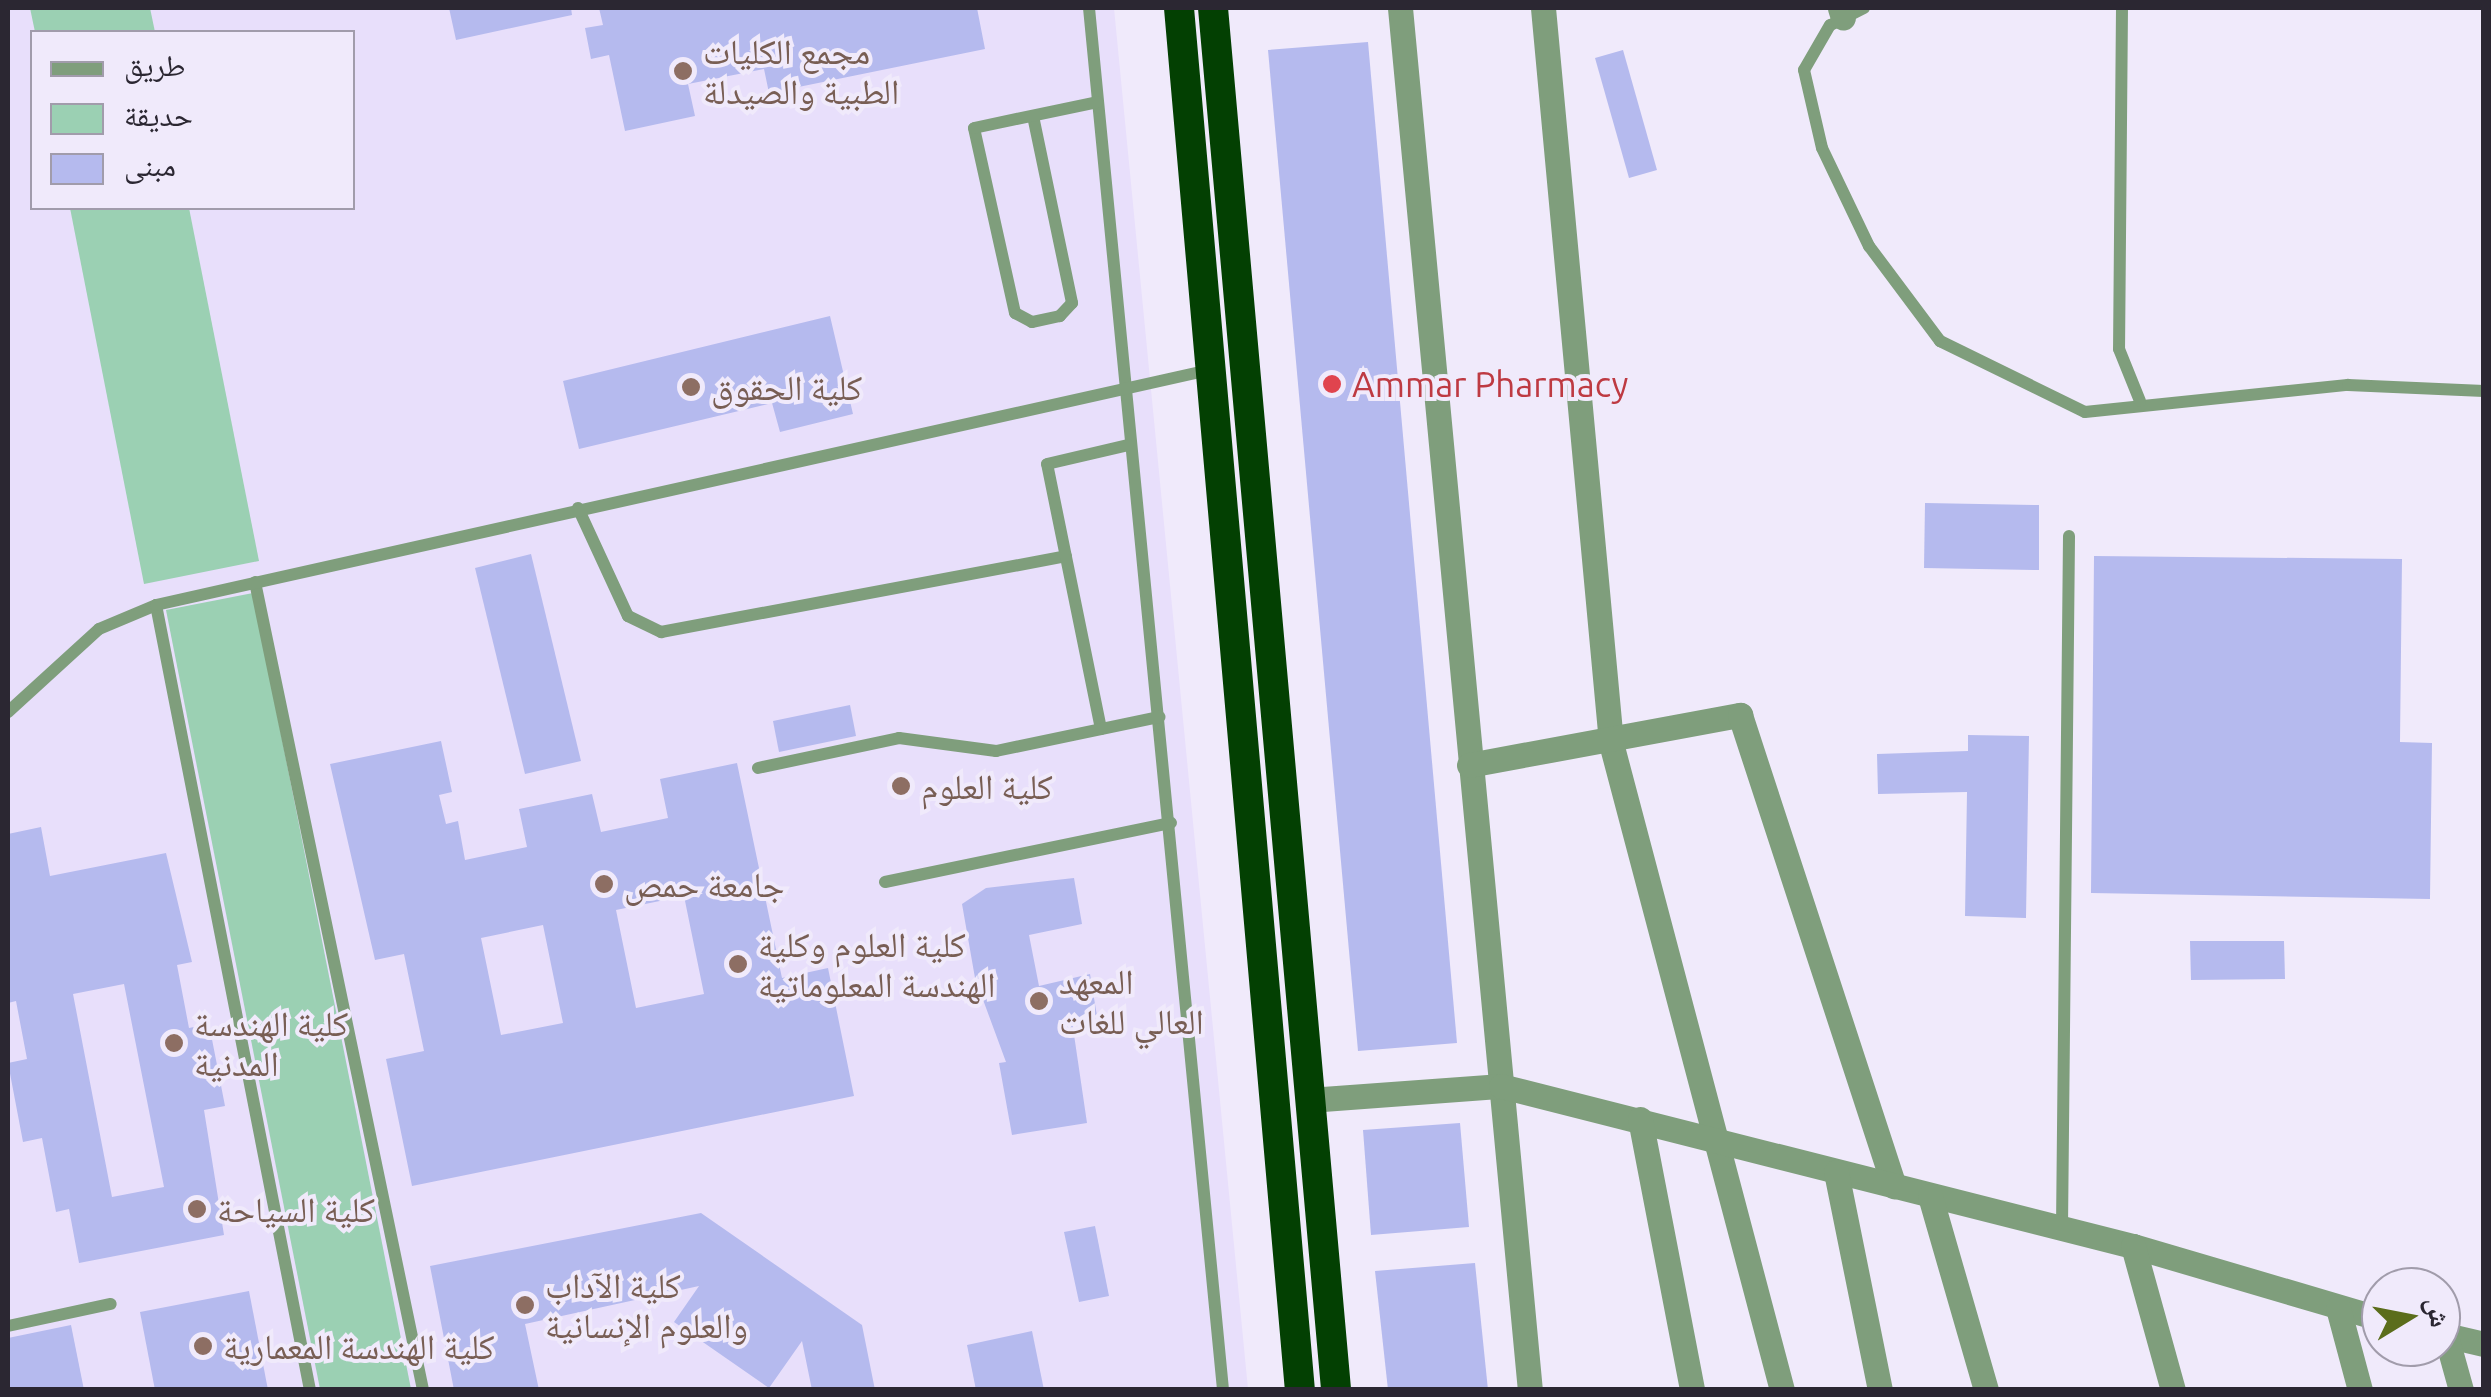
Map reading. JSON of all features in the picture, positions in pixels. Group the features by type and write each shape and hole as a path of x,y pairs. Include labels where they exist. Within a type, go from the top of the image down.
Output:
{"highway":[{"path":"1179,8 1300,1390"},
{"path":"1213,8 1336,1390"}],"street":[{"path":"1400,8 1530,1390"},
{"path":"1543,8 1610,743 1712,1139 1782,1390"},
{"path":"1470,765 1610,743 1740,715 1894,1186"},
{"path":"1309,1100 1501,1086 1640,1118 1836,1172 2133,1246 2361,1314"},
{"path":"1640,1118 1692,1390"},
{"path":"1836,1172 1880,1390"},
{"path":"1930,1196 1986,1390"},
{"path":"2133,1246 2172,1390"},
{"path":"2338,1308 2360,1390"}],"lane":[{"path":"1089,8 1128,446 1171,823 1223,1390"},
{"path":"2122,8 2119,349 2140,401"},
{"path":"1849,11 1830,25 1804,70 1822,148 1869,246 1940,341 2085,412 2140,401 2348,385 2484,390"},
{"path":"1032,116 1072,303 1060,316 1032,322 1015,313 974,128 1097,102"},
{"path":"8,712 100,629 156,605 1123,384 1211,370"},
{"path":"1101,729 1047,464 1128,446"},
{"path":"578,508 628,616 661,632 1066,556"},
{"path":"2062,1228 2069,536"},
{"path":"255,582 423,1390"},
{"path":"156,605 310,1390"},
{"path":"758,768 899,738 996,750 1159,716"},
{"path":"885,882 1171,823"},
{"path":"8,1326 111,1304"}],"shaded area":[{"name":"جامعة حمص","path":"8,8 1114,8 1248,1389 8,1390"}],"green space":[{"path":"30,8 150,8 155,30 35,30"},
{"path":"70,210 189,210 259,561 144,584"},
{"path":"253,593 411,1389 320,1389 166,610"}],"building":[{"path":"449,8 571,8 572,15 456,40"},
{"name":"مجمع الكليات الطبية والصيدلة","path":"599,8 977,8 985,49 769,93 764,69 688,84 695,116 625,131 609,55 591,59 585,28 603,25"},
{"path":"1368,42 1457,1043 1358,1051 1268,50"},
{"path":"1623,50 1657,170 1629,178 1595,58"},
{"path":"830,316 853,414 780,432 772,403 579,449 563,381"},
{"path":"1925,503 2039,505 2039,570 1924,568"},
{"path":"531,554 581,761 525,774 475,568"},
{"path":"2094,556 2402,559 2400,742 2432,743 2430,899 2091,893"},
{"path":"850,705 856,736 779,752 773,721"},
{"path":"1968,735 2029,736 2026,918 1965,916 1967,792 1878,794 1877,754 1968,751"},
{"name":"كلية العلوم وكلية الهندسة المعلوماتية","path":"441,741 452,792 439,795 446,824 458,821 465,860 527,847 519,809 592,794 601,832 668,818 660,779 737,763 782,978 828,968 854,1096 412,1186 386,1059 424,1051 404,954 375,960 330,764","holes":["684,896 704,994 636,1008 616,910","543,925 563,1023 501,1035 481,938"]},
{"name":"كلية الهندسة المدنية","path":"41,827 50,876 166,853 192,962 177,965 189,1028 209,1024 225,1106 204,1110 224,1235 79,1263 69,1209 56,1212 42,1138 23,1142 8,1063 27,1059 16,1001 8,1003 8,834","holes":["124,984 164,1187 112,1197 73,994"]},
{"name":"المعهد العالي للغات","path":"1074,878 1082,924 1029,935 1039,986 1090,974 1097,1016 1072,1021 1087,1123 1012,1135 999,1063 1006,1062 975,978 962,904 986,888"},
{"path":"2190,941 2284,941 2285,979 2191,980"},
{"path":"1460,1123 1469,1227 1371,1235 1363,1130"},
{"name":"كلية الآداب والعلوم الإنسانية","path":"701,1213 862,1325 875,1390 812,1390 802,1341 769,1388 674,1322 699,1286 525,1324 539,1390 454,1390 430,1266"},
{"path":"1095,1226 1109,1296 1079,1302 1064,1232"},
{"path":"1475,1263 1488,1390 1388,1390 1375,1271"},
{"name":"كلية الهندسة المعمارية","path":"249,1291 268,1390 155,1390 140,1312"},
{"path":"71,1325 84,1390 8,1390 8,1338"},
{"path":"1032,1331 1044,1390 976,1390 967,1345"}],"place":[{"name":"مجمع الكليات الطبية والصيدلة","path":"683,71"},
{"name":"Ammar Pharmacy","path":"1332,384"},
{"name":"كلية الحقوق","path":"691,387"},
{"name":"كلية العلوم","path":"901,786"},
{"name":"جامعة حمص","path":"604,884"},
{"name":"كلية العلوم وكلية الهندسة المعلوماتية","path":"738,964"},
{"name":"المعهد العالي للغات","path":"1039,1001"},
{"name":"كلية الهندسة المدنية","path":"174,1043"},
{"name":"كلية السياحة","path":"197,1209"},
{"name":"كلية الآداب والعلوم الإنسانية","path":"525,1305"},
{"name":"كلية الهندسة المعمارية","path":"203,1346"}]}
